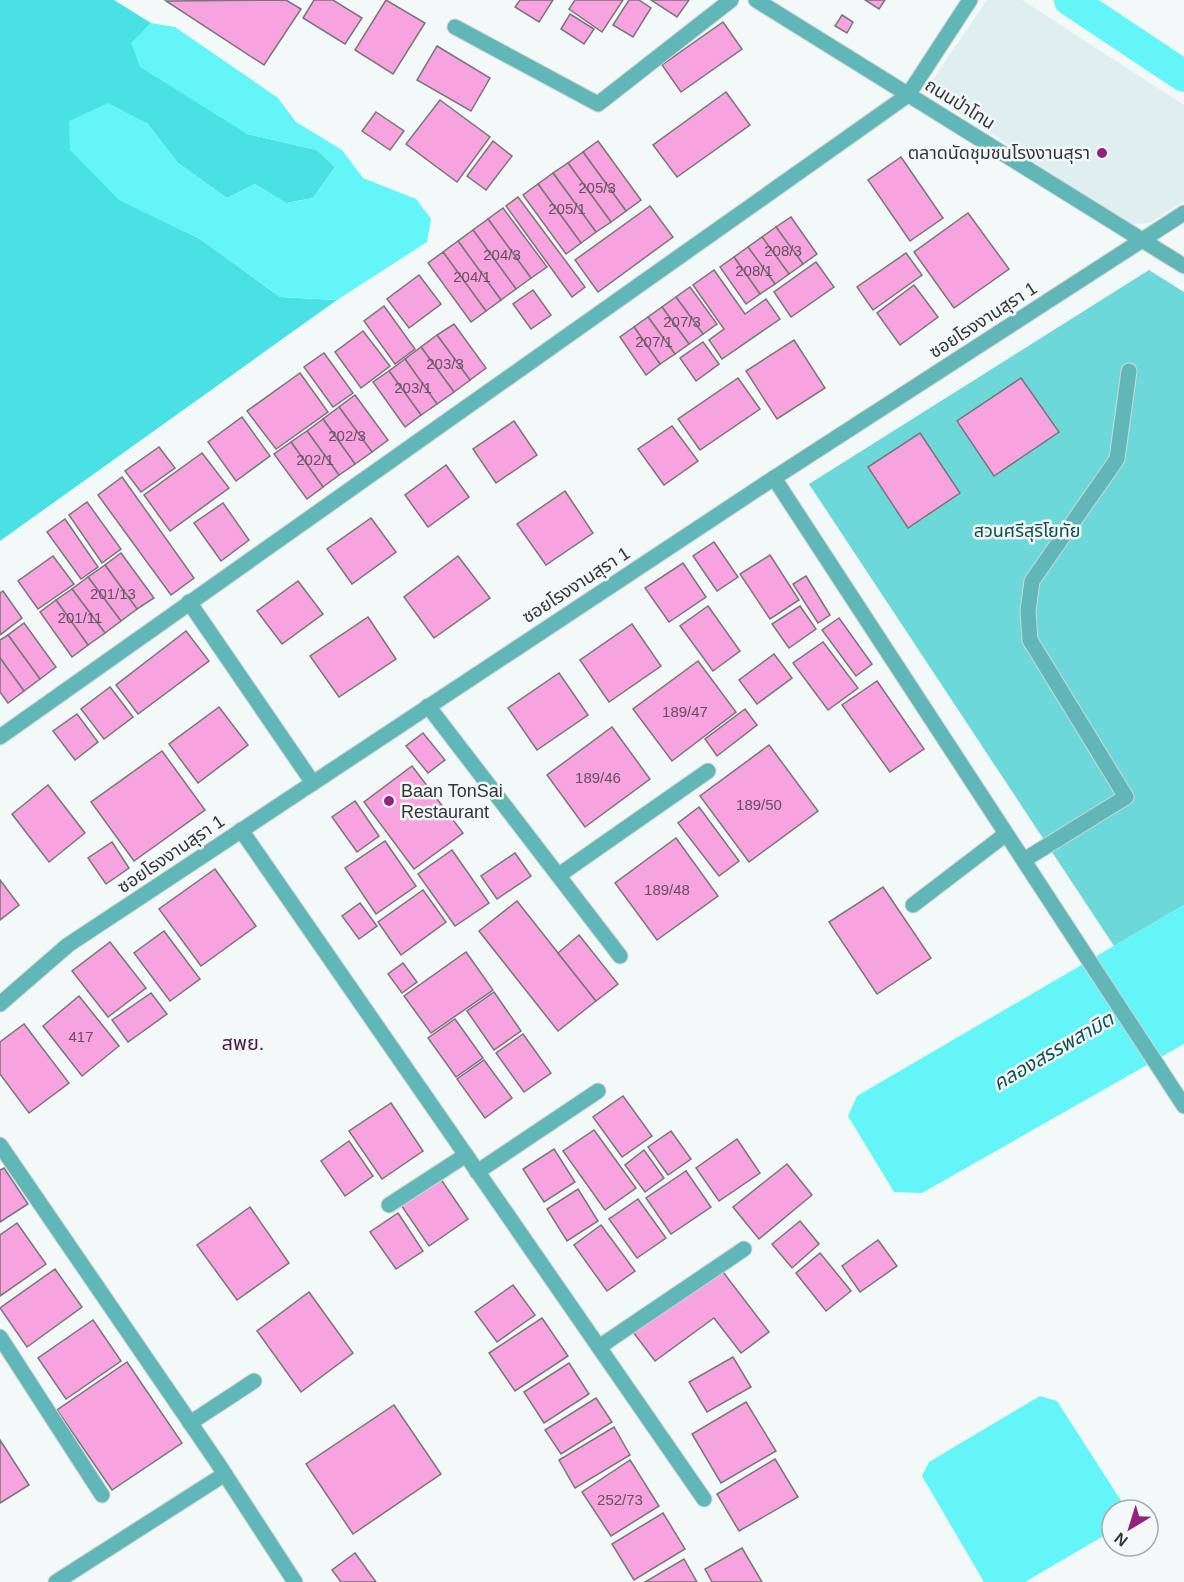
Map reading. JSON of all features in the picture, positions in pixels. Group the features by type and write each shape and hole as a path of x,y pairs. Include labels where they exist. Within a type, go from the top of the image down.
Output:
{"street":[{"path":"455,27 598,104 731,0"},
{"name":"ถนนป่าโทน","path":"756,0 1184,266"},
{"path":"0,737 908,95 970,0"},
{"name":"ซอยโรงงานสุรา 1","path":"0,1004 68,945 774,478 1184,213"},
{"path":"1023,860 1126,797 1030,640 1028,611 1032,581 1117,459 1129,371"},
{"path":"774,478 1181,1101"},
{"path":"189,602 313,783"},
{"path":"428,706 620,956"},
{"path":"559,875 708,771"},
{"path":"242,830 704,1499"},
{"path":"913,905 1006,834"},
{"path":"477,1172 598,1091"},
{"path":"0,1145 221,1468 295,1582"},
{"path":"388,1205 466,1155"},
{"path":"599,1347 744,1249"},
{"path":"0,1337 102,1495"},
{"path":"190,1423 254,1381"},
{"path":"56,1582 221,1468"}],"shaded area":[{"path":"0,0 114,0 151,23 132,43 247,134 317,150 335,167 313,198 286,203 255,184 227,198 178,163 147,123 120,200 200,239 280,297 337,300 0,541"},
{"name":"ตลาดนัดชุมชนโรงงานสุรา","path":"987,0 1022,0 1184,105 1184,201 1150,223 1130,224 925,91"}],"green space":[{"name":"สวนศรีสุริโยทัย","path":"1149,270 1184,292 1184,905 1114,946 809,484"}],"water":[{"path":"151,23 175,27 278,98 296,122 342,150 363,178 416,199 431,219 427,242 337,300 280,297 200,239 119,200 70,150 69,121 108,103 147,123 178,163 227,198 255,184 286,203 313,198 335,167 317,150 247,134 140,67 131,43"},
{"name":"คลองสรรพสามิต","path":"1184,905 1184,1044 922,1193 894,1192 848,1116 857,1096"},
{"path":"1040,1396 1057,1401 1119,1498 1100,1498 1100,1538 1025,1582 984,1582 922,1476 929,1462"}],"building":[{"path":"286,0 301,9 264,65 166,1"},
{"path":"314,0 333,0 362,18 345,44 303,18"},
{"path":"386,0 425,23 393,74 355,50"},
{"path":"520,0 553,0 539,22 515,7"},
{"path":"575,0 623,0 602,32 569,9"},
{"path":"629,0 639,0 651,8 633,37 613,25"},
{"path":"651,0 689,0 677,17"},
{"path":"865,0 885,0 879,9"},
{"path":"570,14 594,29 584,44 561,29"},
{"path":"842,15 853,22 847,33 835,26"},
{"path":"723,22 742,49 681,92 662,65"},
{"path":"437,46 490,78 471,111 417,80"},
{"path":"726,92 750,125 677,177 653,145"},
{"path":"440,100 490,137 457,182 406,144"},
{"path":"376,112 404,131 390,150 362,131"},
{"path":"493,141 512,156 486,190 467,176"},
{"path":"598,141 641,200 626,211 583,152"},
{"path":"583,152 626,211 611,222 568,163"},
{"path":"901,157 943,218 910,241 868,180"},
{"path":"568,163 611,222 596,232 553,173"},
{"path":"553,173 596,232 581,243 538,184"},
{"path":"538,184 581,243 566,254 523,195"},
{"path":"518,197 585,287 572,297 506,206"},
{"path":"650,206 673,237 598,292 575,260"},
{"path":"503,208 547,267 531,278 488,219"},
{"path":"968,213 1009,269 954,308 914,252"},
{"path":"791,217 817,254 803,264 776,227"},
{"path":"488,219 531,278 516,289 473,230"},
{"path":"776,227 803,264 789,274 762,237"},
{"path":"473,230 516,289 501,300 458,241"},
{"path":"762,237 789,274 775,284 748,247"},
{"path":"458,241 501,300 486,311 443,252"},
{"path":"748,247 775,284 760,294 734,257"},
{"path":"443,252 486,311 471,322 428,263"},
{"path":"906,253 922,275 873,310 857,287"},
{"path":"734,257 760,294 746,304 720,267"},
{"path":"816,262 834,287 791,317 774,292"},
{"path":"714,270 745,314 766,299 780,319 722,359 709,340 724,329 693,285"},
{"path":"419,275 441,304 409,328 387,299"},
{"path":"914,285 938,317 900,345 877,313"},
{"path":"690,287 717,324 703,334 676,297"},
{"path":"533,290 551,315 531,329 513,304"},
{"path":"676,297 703,334 689,344 662,307"},
{"path":"384,306 415,349 395,364 364,321"},
{"path":"662,307 689,344 675,354 648,317"},
{"path":"648,317 675,354 660,364 634,327"},
{"path":"454,324 486,368 470,380 437,335"},
{"path":"634,327 660,364 646,375 620,337"},
{"path":"363,331 390,366 361,388 335,352"},
{"path":"437,335 470,380 454,392 421,347"},
{"path":"794,340 825,388 777,419 746,371"},
{"path":"703,342 719,364 696,381 680,358"},
{"path":"421,347 454,392 437,404 405,359"},
{"path":"324,353 353,393 333,407 304,367"},
{"path":"405,359 437,404 421,415 389,371"},
{"path":"389,371 421,415 405,427 373,382"},
{"path":"300,373 328,412 276,449 247,411"},
{"path":"738,378 760,409 700,450 678,419"},
{"path":"1021,378 1059,432 994,476 957,421"},
{"path":"355,395 388,440 372,452 339,407"},
{"path":"339,407 372,452 355,464 323,419"},
{"path":"242,417 270,456 236,481 208,442"},
{"path":"323,419 355,464 339,475 307,431"},
{"path":"514,421 537,455 496,483 473,449"},
{"path":"672,426 698,461 664,485 638,449"},
{"path":"307,431 339,475 323,487 291,442"},
{"path":"920,433 960,493 908,528 868,467"},
{"path":"291,442 323,487 307,499 274,454"},
{"path":"159,447 175,468 141,492 125,471"},
{"path":"202,453 229,488 170,531 144,495"},
{"path":"446,465 469,497 428,527 405,495"},
{"path":"122,477 194,578 171,595 98,495"},
{"path":"565,491 593,533 546,565 517,524"},
{"path":"87,502 121,549 102,563 69,515"},
{"path":"223,503 249,540 221,561 194,523"},
{"path":"371,518 396,552 352,584 327,549"},
{"path":"65,519 98,567 81,579 47,532"},
{"path":"714,542 738,577 717,591 693,556"},
{"path":"121,553 154,598 137,609 105,565"},
{"path":"770,555 799,600 770,619 740,574"},
{"path":"53,556 74,584 38,609 18,581"},
{"path":"458,556 490,598 434,638 404,597"},
{"path":"683,563 706,597 669,622 645,588"},
{"path":"105,565 137,609 121,621 88,577"},
{"path":"806,576 830,615 818,623 793,584"},
{"path":"88,577 121,621 105,633 72,589"},
{"path":"298,581 323,614 282,644 257,611"},
{"path":"72,589 105,633 88,645 56,600"},
{"path":"3,591 22,618 0,635 0,593"},
{"path":"56,600 88,645 72,657 40,612"},
{"path":"708,606 740,651 713,671 680,626"},
{"path":"800,606 816,629 789,648 772,624"},
{"path":"368,617 396,659 339,697 310,656"},
{"path":"839,618 872,664 856,676 822,630"},
{"path":"24,623 56,667 40,679 8,635"},
{"path":"632,624 661,666 609,702 580,660"},
{"path":"186,631 209,661 138,714 116,685"},
{"path":"8,635 40,679 24,691 0,658 0,640"},
{"path":"823,642 858,688 828,710 793,663"},
{"path":"774,654 792,678 757,704 739,680"},
{"path":"0,658 24,691 8,703 0,692"},
{"path":"698,661 736,712 672,761 633,709"},
{"path":"559,673 588,715 537,750 508,708"},
{"path":"877,681 924,749 890,772 842,705"},
{"path":"110,687 133,717 104,739 81,709"},
{"path":"219,707 248,745 198,783 169,744"},
{"path":"745,709 757,725 717,756 705,739"},
{"path":"77,714 98,742 75,760 53,731"},
{"path":"612,727 650,779 585,827 547,775"},
{"path":"423,733 445,760 428,773 406,746"},
{"path":"769,745 818,811 749,862 700,796"},
{"path":"162,751 205,810 134,861 91,802"},
{"path":"412,766 463,833 414,869 364,802"},
{"path":"48,785 85,833 49,862 12,814"},
{"path":"355,801 379,836 357,852 332,817"},
{"path":"699,807 739,861 719,876 678,823"},
{"path":"676,838 718,896 657,940 615,883"},
{"path":"385,841 416,886 376,914 345,868"},
{"path":"112,842 129,868 106,884 88,858"},
{"path":"452,850 489,903 455,926 418,874"},
{"path":"515,853 531,876 497,899 481,876"},
{"path":"215,869 256,926 201,966 159,909"},
{"path":"0,880 19,905 0,920"},
{"path":"883,887 931,958 877,994 829,922"},
{"path":"423,890 446,922 401,955 378,922"},
{"path":"517,901 596,1001 558,1031 479,931"},
{"path":"360,903 377,926 359,939 342,916"},
{"path":"164,931 200,979 170,1001 134,953"},
{"path":"579,935 618,984 596,1001 558,953"},
{"path":"110,942 146,988 108,1017 72,971"},
{"path":"466,952 493,990 431,1033 404,996"},
{"path":"403,963 417,982 402,993 388,974"},
{"path":"494,992 521,1031 494,1050 467,1011"},
{"path":"151,993 167,1014 128,1042 112,1020"},
{"path":"79,996 119,1046 82,1076 43,1026"},
{"path":"455,1019 483,1058 456,1077 428,1038"},
{"path":"24,1024 69,1083 29,1113 0,1074 0,1042"},
{"path":"523,1034 551,1073 524,1092 496,1053"},
{"path":"484,1060 512,1098 485,1118 457,1079"},
{"path":"623,1096 652,1136 622,1157 593,1117"},
{"path":"391,1103 423,1151 382,1179 349,1131"},
{"path":"594,1130 636,1188 605,1210 563,1151"},
{"path":"671,1131 691,1159 668,1175 648,1147"},
{"path":"737,1139 760,1173 719,1201 696,1168"},
{"path":"349,1141 373,1176 345,1196 321,1161"},
{"path":"554,1149 575,1182 544,1202 523,1169"},
{"path":"644,1150 664,1178 645,1192 625,1165"},
{"path":"787,1164 812,1195 759,1239 733,1207"},
{"path":"4,1168 28,1204 0,1222 0,1170"},
{"path":"686,1171 711,1207 671,1234 646,1198"},
{"path":"440,1178 468,1219 429,1246 401,1205"},
{"path":"578,1189 598,1221 567,1241 547,1209"},
{"path":"638,1199 666,1238 637,1258 609,1219"},
{"path":"250,1207 289,1263 237,1300 197,1245"},
{"path":"398,1213 423,1251 396,1269 370,1232"},
{"path":"800,1221 819,1244 792,1268 772,1244"},
{"path":"17,1223 46,1264 0,1296 0,1235"},
{"path":"601,1225 635,1271 607,1291 574,1245"},
{"path":"878,1240 897,1266 860,1292 842,1266"},
{"path":"820,1253 851,1291 826,1311 796,1273"},
{"path":"720,1268 769,1332 741,1353 714,1318 655,1361 633,1332"},
{"path":"55,1269 82,1307 27,1347 0,1308"},
{"path":"513,1285 535,1315 497,1342 475,1312"},
{"path":"309,1292 353,1353 301,1392 257,1331"},
{"path":"542,1318 568,1356 515,1391 489,1353"},
{"path":"93,1320 121,1361 66,1399 38,1358"},
{"path":"733,1357 751,1387 707,1412 689,1382"},
{"path":"127,1362 182,1443 112,1490 57,1410"},
{"path":"569,1363 589,1394 544,1423 524,1392"},
{"path":"596,1398 612,1422 561,1454 545,1430"},
{"path":"746,1402 776,1451 721,1483 692,1434"},
{"path":"394,1405 441,1474 353,1534 306,1464"},
{"path":"614,1427 630,1455 575,1488 559,1460"},
{"path":"0,1440 29,1485 0,1503"},
{"path":"775,1459 798,1497 739,1531 717,1494"},
{"path":"630,1460 659,1506 611,1536 582,1492"},
{"path":"663,1513 685,1549 634,1580 612,1544"},
{"path":"742,1548 762,1582 712,1582 705,1569"},
{"path":"355,1553 376,1582 341,1582 332,1570"},
{"path":"684,1559 697,1582 645,1582"}],"waterway":[{"path":"1070,0 1184,76"}],"place":[{"name":"ตลาดนัดชุมชนโรงงานสุรา","path":"1102,153"},
{"name":"Baan TonSai Restaurant","path":"389,801"}],"district":[{"name":"สพย.","path":"243,1043"}]}
